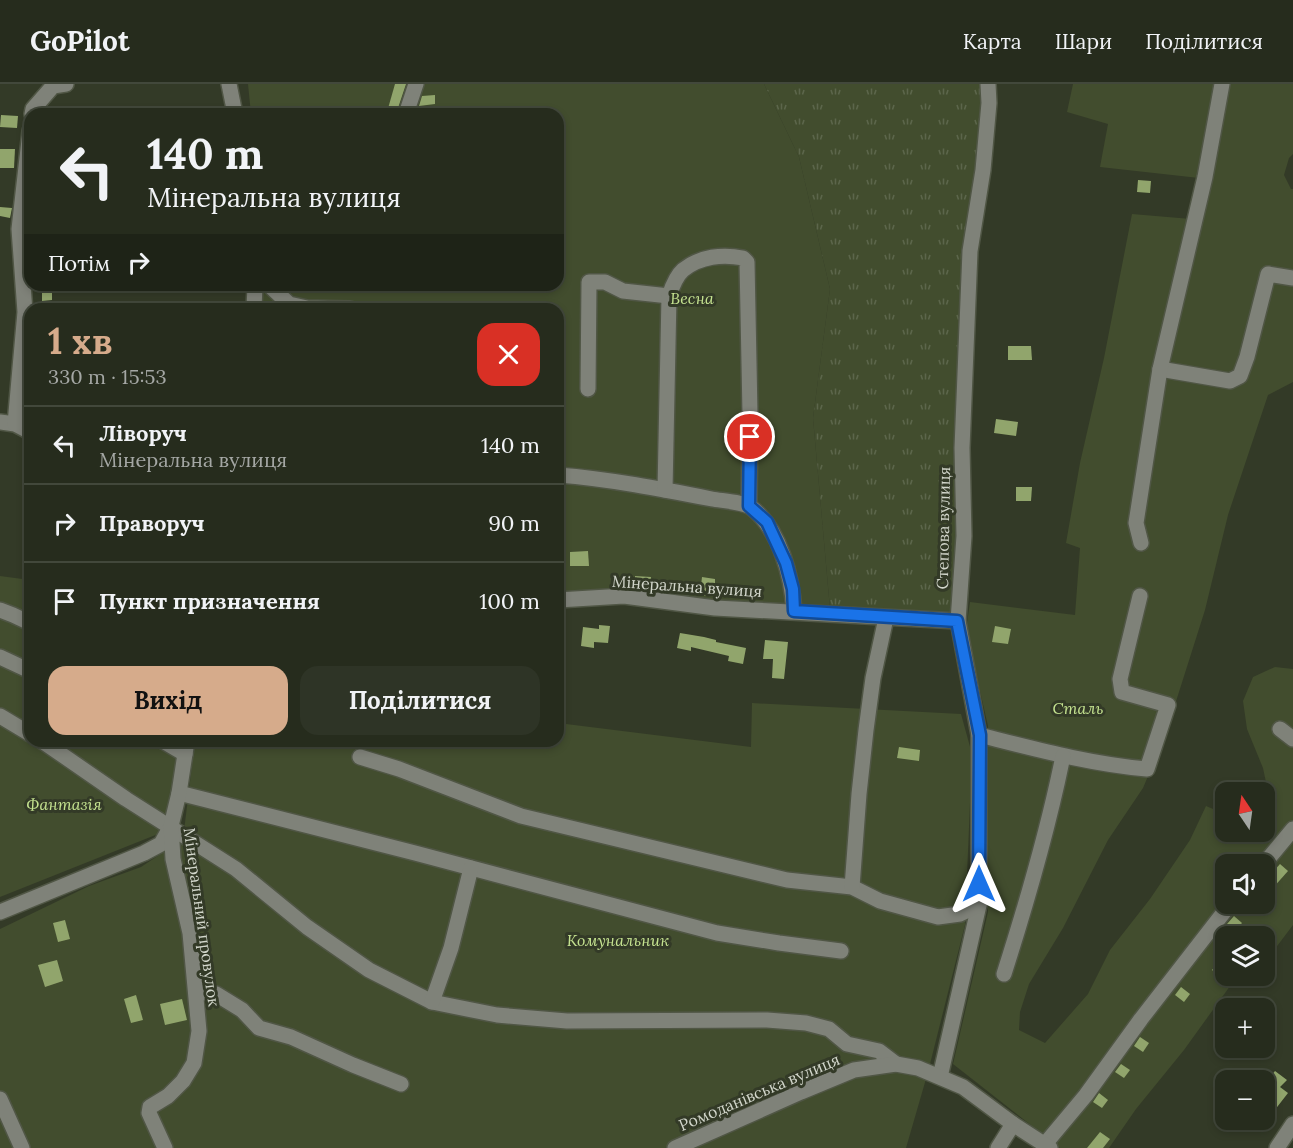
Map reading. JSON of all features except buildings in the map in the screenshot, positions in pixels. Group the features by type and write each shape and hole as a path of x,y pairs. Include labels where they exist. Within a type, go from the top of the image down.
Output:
{"street":[{"path":"34,108 53,86 66,84"},
{"path":"229,84 234,108"},
{"path":"408,108 416,84"},
{"name":"Степова вулиця","path":"940,1077 979,905 980,735 957,621 964,536 962,448 970,251 983,170 990,103 988,84"},
{"path":"1141,543 1136,523 1160,369 1205,177 1222,84"},
{"path":"24,184 19,229 24,303"},
{"path":"665,490 669,296 682,271 712,256 736,256 747,262 749,506"},
{"path":"1160,369 1230,381 1240,376 1268,274 1293,278"},
{"path":"588,389 589,282 604,282 623,291 669,296"},
{"path":"276,291 289,303"},
{"path":"24,318 7,423 24,430"},
{"path":"564,475 581,476 749,506 767,522 786,563 793,589 794,611"},
{"name":"Мінеральна вулиця","path":"564,600 624,596 715,608 957,621"},
{"path":"980,735 1063,756 1147,769 1168,705 1122,692 1120,679 1140,596"},
{"path":"0,610 24,620"},
{"path":"852,887 866,730 873,678 886,618"},
{"path":"0,657 24,667"},
{"path":"0,716 24,730"},
{"path":"1280,729 1293,739"},
{"path":"51,747 236,869 307,927 369,970 432,1002 497,1015 567,1021 767,1020 806,1023 828,1029 848,1044 879,1051 896,1064"},
{"name":"Мінеральний провулок","path":"165,1148 149,1110 183,1081 194,1063 199,1031 190,933 173,859 171,826 186,748"},
{"path":"1004,974 1052,809 1063,756"},
{"path":"360,758 399,769 521,816 787,880 852,887 880,901 938,916 960,914 979,905"},
{"path":"179,793 717,933 841,951"},
{"path":"0,912 144,853 161,844 171,826"},
{"path":"1272,854 1293,829"},
{"path":"432,1002 451,948 471,868"},
{"path":"1047,1146 1222,914"},
{"path":"196,992 216,994 242,1010 259,1028 291,1037 401,1084"},
{"name":"Ромоданівська вулиця","path":"675,1148 854,1070 896,1064 918,1068 963,1087 1012,1124 1047,1146"},
{"path":"0,1099 22,1148"},
{"path":"998,1148 1012,1124"},
{"path":"1277,1148 1293,1124"}],"green space":[{"name":"Весна","path":"248,84 764,84 799,157 830,289 813,418 830,609 734,606 593,590 564,593 564,303 258,303 259,291 564,291 564,108 250,108"},
{"path":"764,84 981,84 983,101 953,616 830,609 813,418 830,289 799,157"},
{"name":"Сталь","path":"1073,84 1293,84 1293,154 1289,158 1284,175 1293,189 1293,382 1268,395 1228,515 1205,610 1165,736 1143,788 1108,840 1063,928 1029,984 1020,1012 1019,1030 1045,1043 1088,994 1110,950 1150,899 1190,840 1206,806 1215,810 1215,842 1275,842 1275,782 1266,782 1263,768 1247,729 1243,701 1253,677 1275,667 1293,669 1293,925 1275,949 1275,926 1215,926 1215,986 1230,986 1221,998 1215,998 1215,1007 1184,1050 1136,1109 1109,1148 1060,1148 953,1064 988,912 988,726 966,630 970,602 1075,615 1080,548 1066,543 1080,463 1104,358 1132,214 1191,219 1199,178 1100,167 1108,124 1067,112"},
{"name":"Фантазія","path":"0,576 24,579 24,747 180,747 172,797 158,834 0,897"},
{"name":"Комунальник","path":"752,703 961,714 972,754 965,925 928,1072 906,1148 0,1148 0,929 89,886 141,867 183,839 194,747 564,747 564,724 751,747"}],"route":[{"path":"750,437 749,506 767,522 786,563 793,589 794,611 957,621 980,735 979,884"}]}
